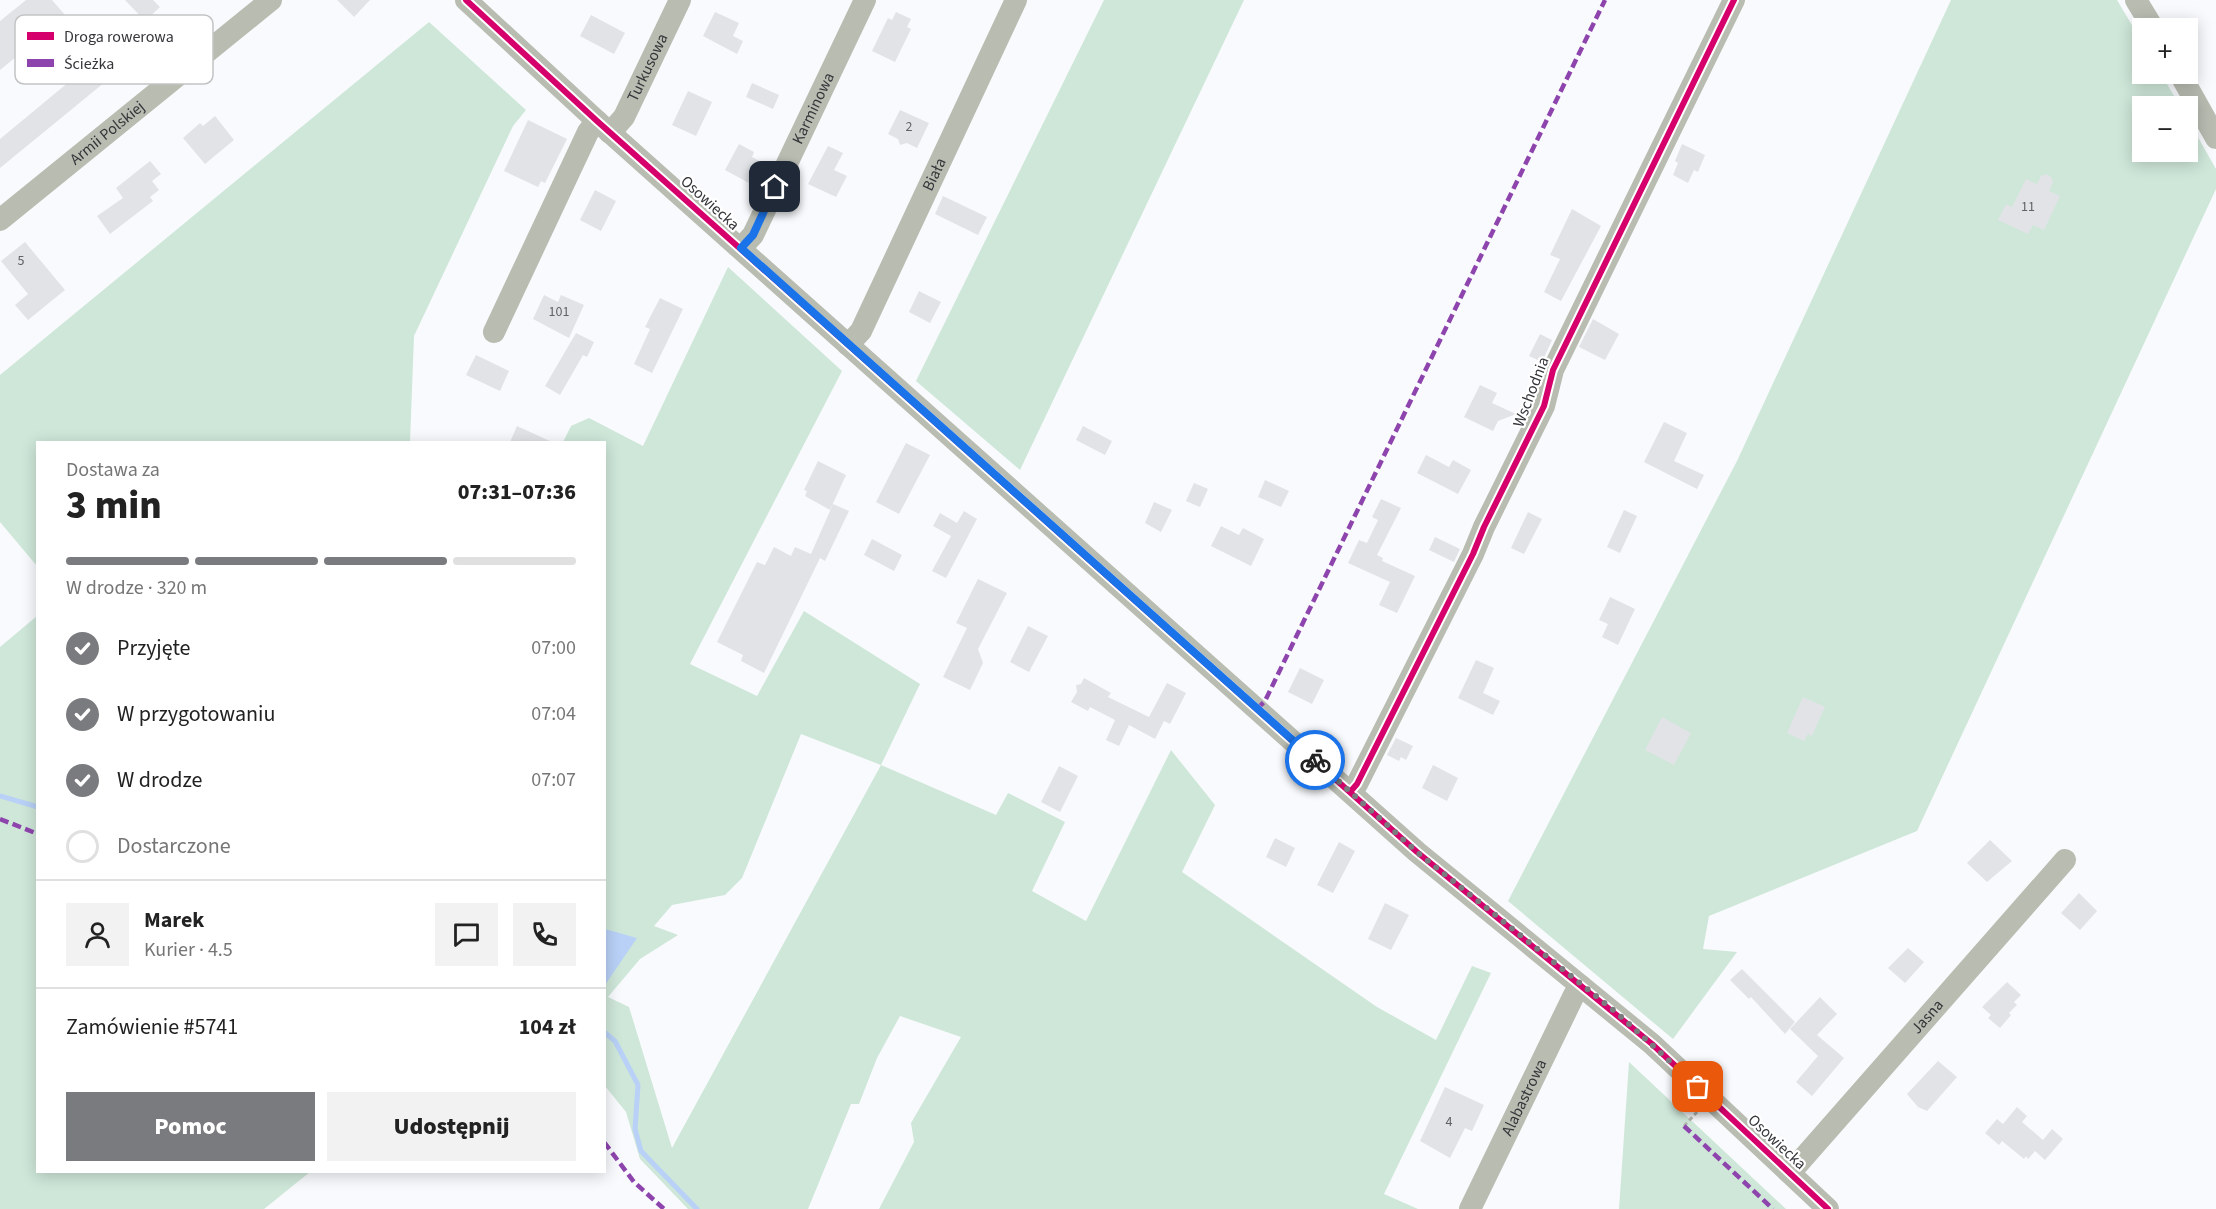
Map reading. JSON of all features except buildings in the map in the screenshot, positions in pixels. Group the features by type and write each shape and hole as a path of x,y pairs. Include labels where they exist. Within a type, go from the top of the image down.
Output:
{"street":[{"name":"Armii Polskiej","path":"213,47 271,0"},
{"name":"Osowiecka","path":"466,0 604,127 1417,852 1652,1044 1828,1209"},
{"name":"Turkusowa","path":"494,332 588,132 624,117 680,0"},
{"name":"Karminowa","path":"741,248 753,235 865,0"},
{"name":"Biała","path":"849,345 861,331 1016,0"},
{"name":"Wschodnia","path":"1350,792 1357,784 1473,554 1544,406 1553,370 1734,0"},
{"path":"2136,0 2147,18"},
{"name":"Armii Polskiej","path":"0,220 168,84"},
{"path":"2186,84 2216,138"},
{"name":"Jasna","path":"1790,1173 2065,860"},
{"name":"Alabastrowa","path":"1470,1209 1574,995 1581,986"}],"path":[{"path":"1684,1126 1702,1106"}],"green space":[{"path":"1104,0 1244,0 1020,470 916,381"},
{"path":"1951,0 2117,0 2132,25 2132,84 2167,84 2174,96 2132,96 2132,162 2198,162 2198,137 2216,169 2216,189 1917,831 1709,916 1703,949 1737,952 1673,1039 1508,901 1737,461"},
{"path":"429,22 526,110 513,126 414,336 410,441 36,441 36,565 0,522 0,375"},
{"path":"728,267 842,371 690,664 757,696 804,611 920,684 881,765 996,815 1008,793 1065,822 1032,891 1086,921 1171,750 1215,805 1182,872 1377,1007 1436,1040 1472,966 1491,973 1384,1194 1418,1209 879,1209 914,1142 911,1123 961,1037 900,1016 877,1058 859,1104 851,1104 808,1209 688,1209 640,1159 626,1112 606,1087 606,441 564,441 571,426 589,418 643,446","holes":["801,734 881,765 672,1148 629,1007 608,997 640,959 678,935 654,926 672,905 725,895 742,878"]},
{"path":"36,617 36,1173 309,1173 264,1209 0,1209 0,647"},
{"path":"1629,1062 1786,1209 1619,1209"}],"water":[{"path":"606,930 637,938 606,984"}],"waterway":[{"path":"0,796 36,806"},
{"path":"606,1034 615,1041 638,1085 635,1129 641,1151 697,1209"}],"marked path":[{"path":"1257,709 1265,701 1605,0"},
{"path":"0,819 36,833"},
{"path":"1684,1126 1773,1209"},
{"path":"606,1145 634,1182 664,1209"}],"cycle path":[{"path":"466,0 597,121 1417,852 1652,1044 1828,1209"},
{"path":"1350,792 1357,784 1473,554 1544,406 1553,370 1734,0"}],"way so far":[{"path":"1315,760 1417,852 1617,1013 1698,1087"}],"route":[{"path":"775,187 753,235 741,248 1315,760"}]}
